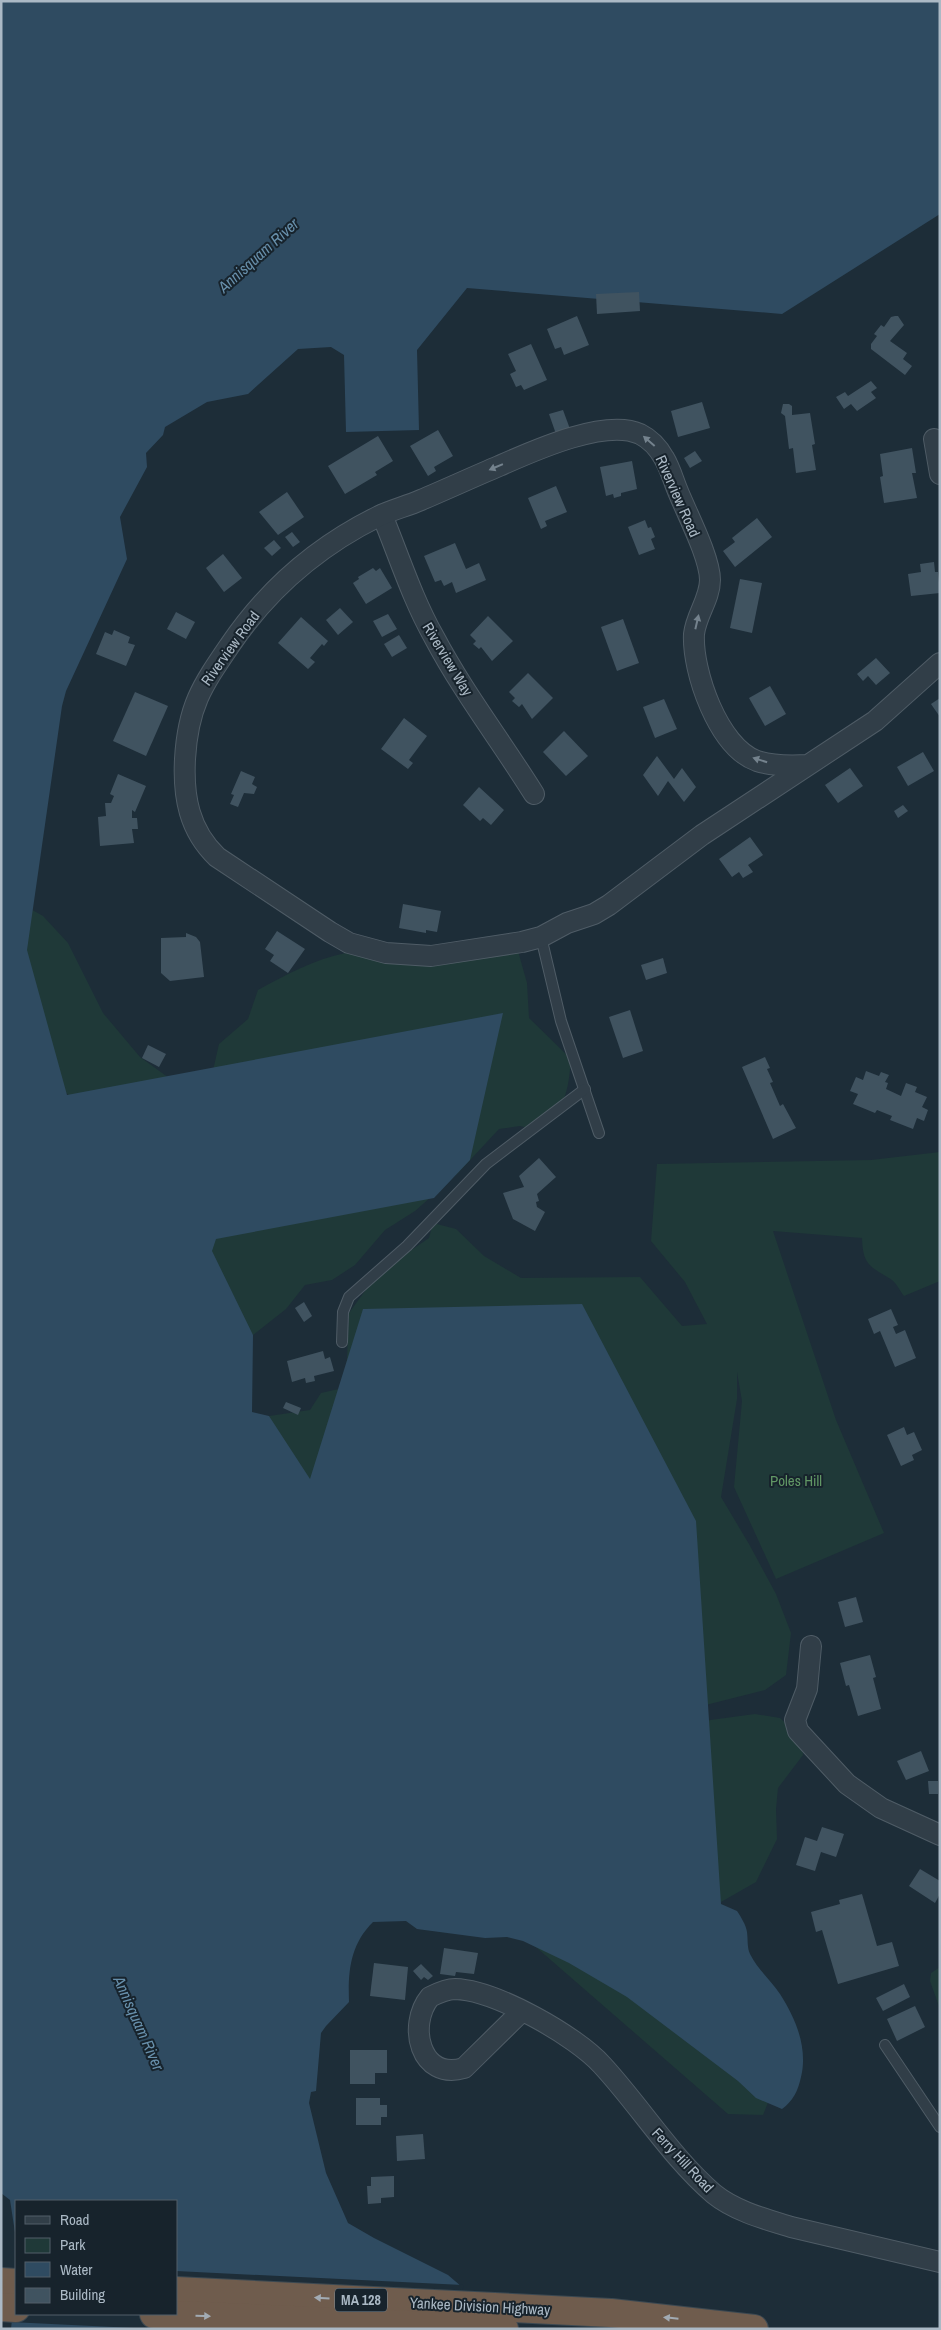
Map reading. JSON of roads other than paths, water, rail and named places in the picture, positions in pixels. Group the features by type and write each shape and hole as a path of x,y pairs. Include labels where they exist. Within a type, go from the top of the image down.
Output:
{"highway":[{"path":"1,2282 15,2283"},
{"name":"Yankee Division Highway","path":"178,2291 546,2309 675,2318 754,2329"},
{"path":"1,2307 15,2308"},
{"name":"Yankee Division Highway","path":"177,2315 504,2329"}],"street":[{"name":"Riverview Road","path":"808,765 789,766 756,760 742,752 723,729 711,707 696,663 694,635 696,621 706,597 710,580 707,565 662,454 641,435 624,429 608,429 584,435 516,458 418,502 382,515 330,543 274,589 243,626 211,672 198,694 192,712 185,754 186,792 194,827 199,838 217,857 349,943 386,953 431,956 498,946 541,936 567,923 594,914 608,906 702,835 875,721 940,663"},
{"path":"934,440 940,474"},
{"name":"Riverview Way","path":"382,515 410,589 433,637 453,672 502,743 534,794"},
{"path":"811,1646 807,1689 795,1720 798,1732 847,1784 881,1808 940,1835"},
{"name":"Ferry Hill Road","path":"522,2011 464,2068 453,2071 444,2070 432,2064 421,2049 419,2037 421,2014 424,2004 430,1997 455,1989 497,1999 522,2011 555,2027 601,2063 648,2122 695,2175 716,2195 730,2204 766,2220 791,2227 940,2262"}],"lane":[{"path":"541,936 561,1020 599,1133"},
{"path":"342,1342 343,1312 349,1297 407,1246 486,1164 585,1089"},
{"path":"885,2045 940,2127"}],"water":[{"name":"Annisquam River","path":"1,1 940,1 940,214 782,314 467,288 417,350 419,430 346,432 344,355 331,347 298,349 248,394 207,402 165,427 163,435 146,453 147,467 120,517 127,559 66,691 62,706 27,950 67,1095 503,1013 470,1160 434,1198 216,1239 212,1251 253,1335 252,1412 269,1416 310,1479 363,1309 582,1304 696,1521 721,1904 737,1911 746,1929 750,1954 780,1994 796,2024 803,2055 803,2066 798,2087 792,2099 782,2109 756,2098 738,2081 627,1997 569,1963 523,1941 507,1937 485,1938 417,1929 406,1921 373,1922 359,1940 352,1959 349,1980 349,2002 321,2033 316,2091 311,2092 309,2103 326,2173 348,2223 448,2275 462,2287 422,2286 416,2329 11,2329 15,2290 15,2315 178,2315 178,2200 15,2200 15,2232 10,2200 1,2193"}],"park label":[{"name":"Poles Hill","path":"796,1480"}]}
